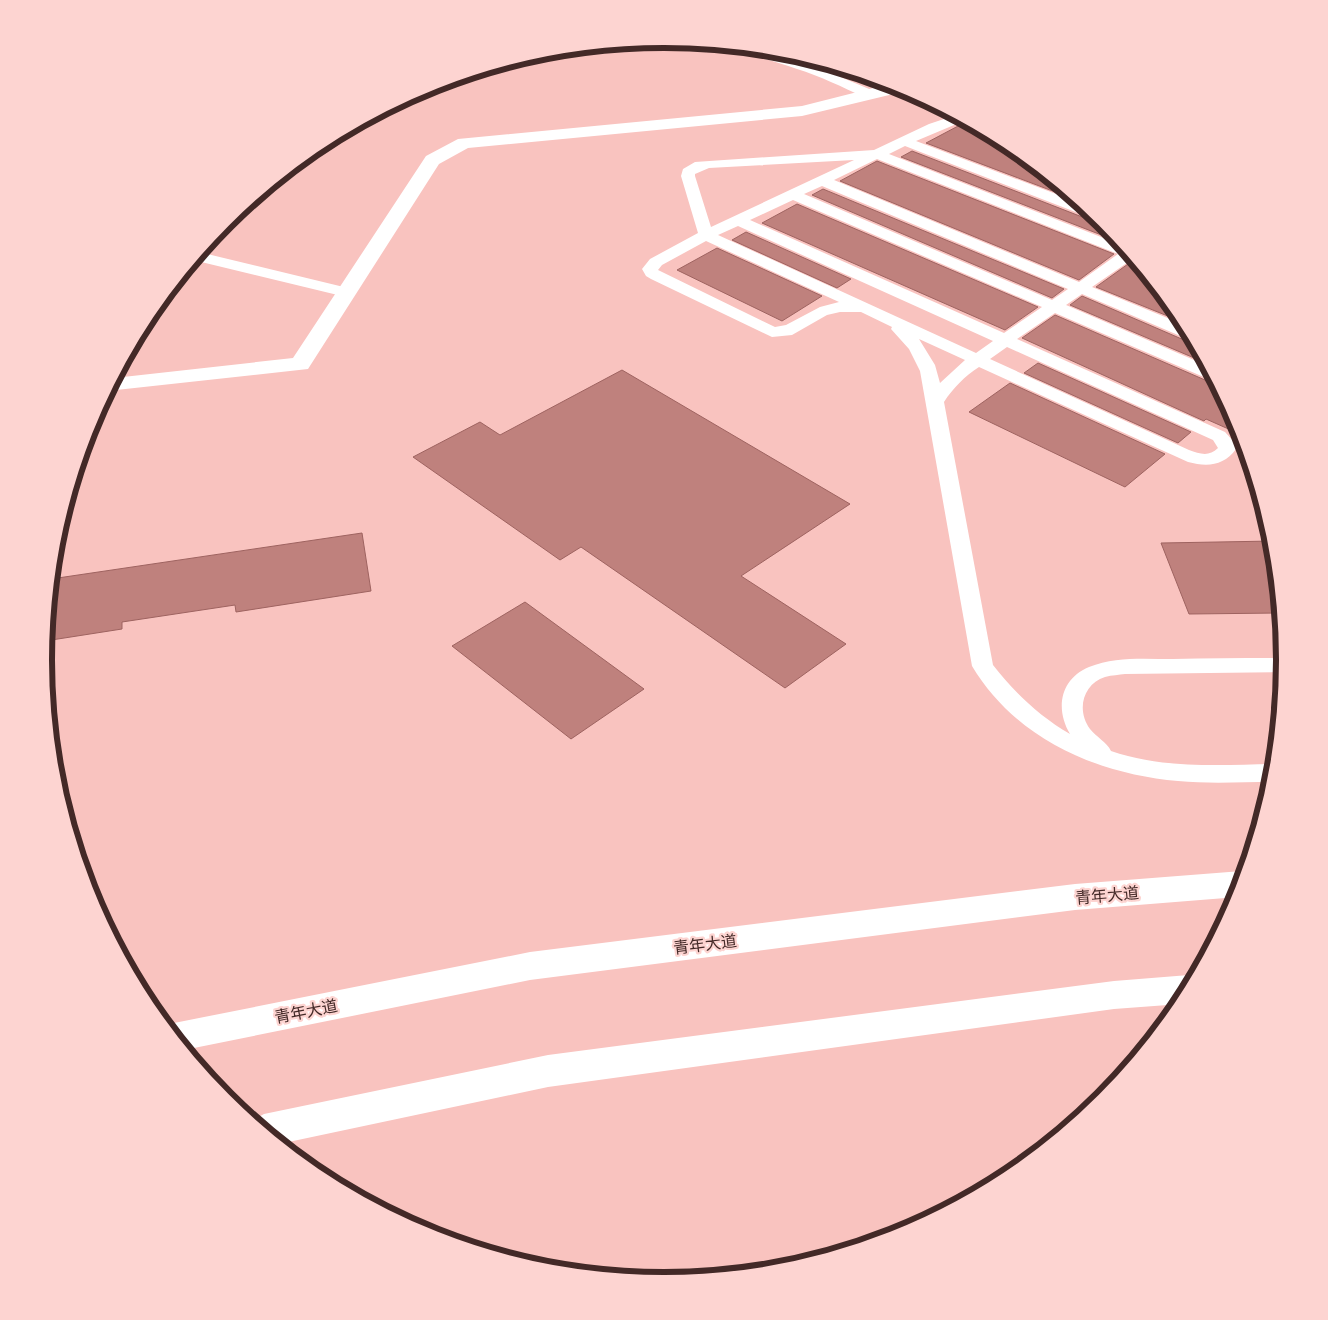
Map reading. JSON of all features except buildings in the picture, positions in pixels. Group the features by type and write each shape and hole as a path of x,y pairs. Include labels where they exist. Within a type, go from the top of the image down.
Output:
{"main road":[{"path":"118,384 300,364 432,160 464,144 802,111 888,90"},
{"name":"青年大道","path":"180,1036 530,966 1075,897 1234,885"},
{"path":"271,1130 548,1071 1114,995 1179,990"}],"lane":[{"path":"771,57 802,66 869,94"},
{"path":"953,121 904,140 706,235 656,262 650,269 652,273 772,332 786,332 820,312 829,309 851,307 874,312 902,331 923,356 929,371 983,666 1002,693 1015,707 1037,725 1066,742 1097,755 1130,765 1164,772 1199,774 1266,773"},
{"path":"904,140 1077,208"},
{"path":"738,220 1210,431 1225,442 1227,449 1216,459 1194,458 706,235 688,172 692,168 709,164 877,154 1119,250"},
{"path":"821,180 1178,329"},
{"path":"792,194 1203,370"},
{"path":"202,257 346,292"},
{"path":"935,402 954,378 977,360 1126,257"},
{"path":"1130,765 1110,758 1094,748 1081,735 1073,721 1072,694 1080,683 1092,674 1107,669 1125,667 1276,665"}]}
